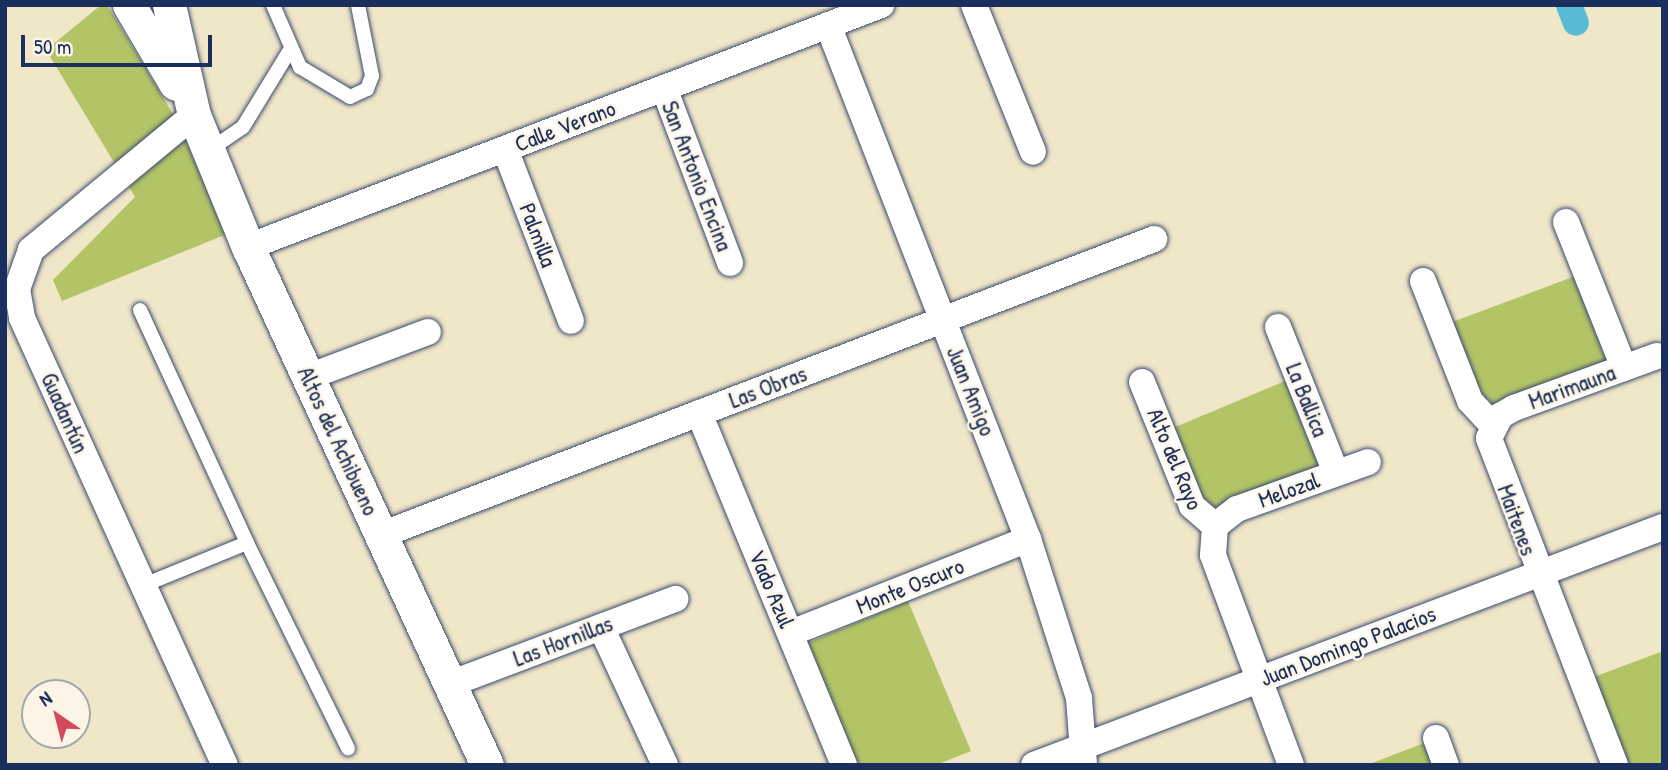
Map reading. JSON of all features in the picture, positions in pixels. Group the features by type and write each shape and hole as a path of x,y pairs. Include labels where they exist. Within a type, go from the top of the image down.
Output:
{"street":[{"name":"Altos del Achibueno","path":"129,5 194,115"},
{"name":"Altos del Achibueno","path":"169,5 194,115 248,247 487,765"},
{"name":"Calle Verano","path":"248,247 881,5"},
{"path":"974,5 1033,152"},
{"name":"Juan Amigo","path":"828,25 1028,539 1069,656 1084,755"},
{"name":"San Antonio Encina","path":"664,88 730,263"},
{"name":"Guadantún","path":"194,115 32,250 17,289 22,318 225,765"},
{"name":"Palmilla","path":"505,149 570,321"},
{"path":"1566,222 1624,368"},
{"name":"Las Obras","path":"381,535 1154,239"},
{"path":"1423,281 1469,401 1493,426"},
{"name":"La Ballica","path":"1278,327 1336,473"},
{"path":"308,377 428,332"},
{"name":"Marimauna","path":"1493,426 1514,408 1657,356"},
{"name":"Alto del Rayo","path":"1142,382 1192,506 1215,526 1213,555 1291,765"},
{"name":"Vado Azul","path":"699,413 844,765"},
{"name":"Maitenes","path":"1493,426 1492,451 1538,575 1615,765"},
{"name":"Melozal","path":"1215,526 1237,509 1368,462"},
{"name":"Juan Domingo Palacios","path":"1034,765 1084,755 1258,680 1663,527"},
{"name":"Monte Oscuro","path":"791,633 1028,539"},
{"name":"Las Hornillas","path":"450,684 675,599"},
{"path":"601,626 665,765"},
{"path":"1436,738 1446,765"}],"lane":[{"path":"273,5 290,50 313,80 339,96 367,89 371,56 358,5"},
{"path":"208,151 243,127 290,50"},
{"path":"140,310 247,543 348,748"},
{"path":"144,585 247,543"}],"green space":[{"path":"101,5 107,5 176,119 227,234 62,301 53,280 135,197 46,50"},
{"path":"1578,275 1615,363 1495,406 1469,385 1447,324"},
{"path":"1290,379 1322,467 1210,509 1195,496 1168,430"},
{"path":"908,601 971,751 936,765 857,765 808,643"},
{"path":"1663,651 1663,765 1627,765 1586,680"},
{"path":"1432,740 1441,765 1367,765"}],"waterway":[{"path":"1569,5 1576,23"}]}
